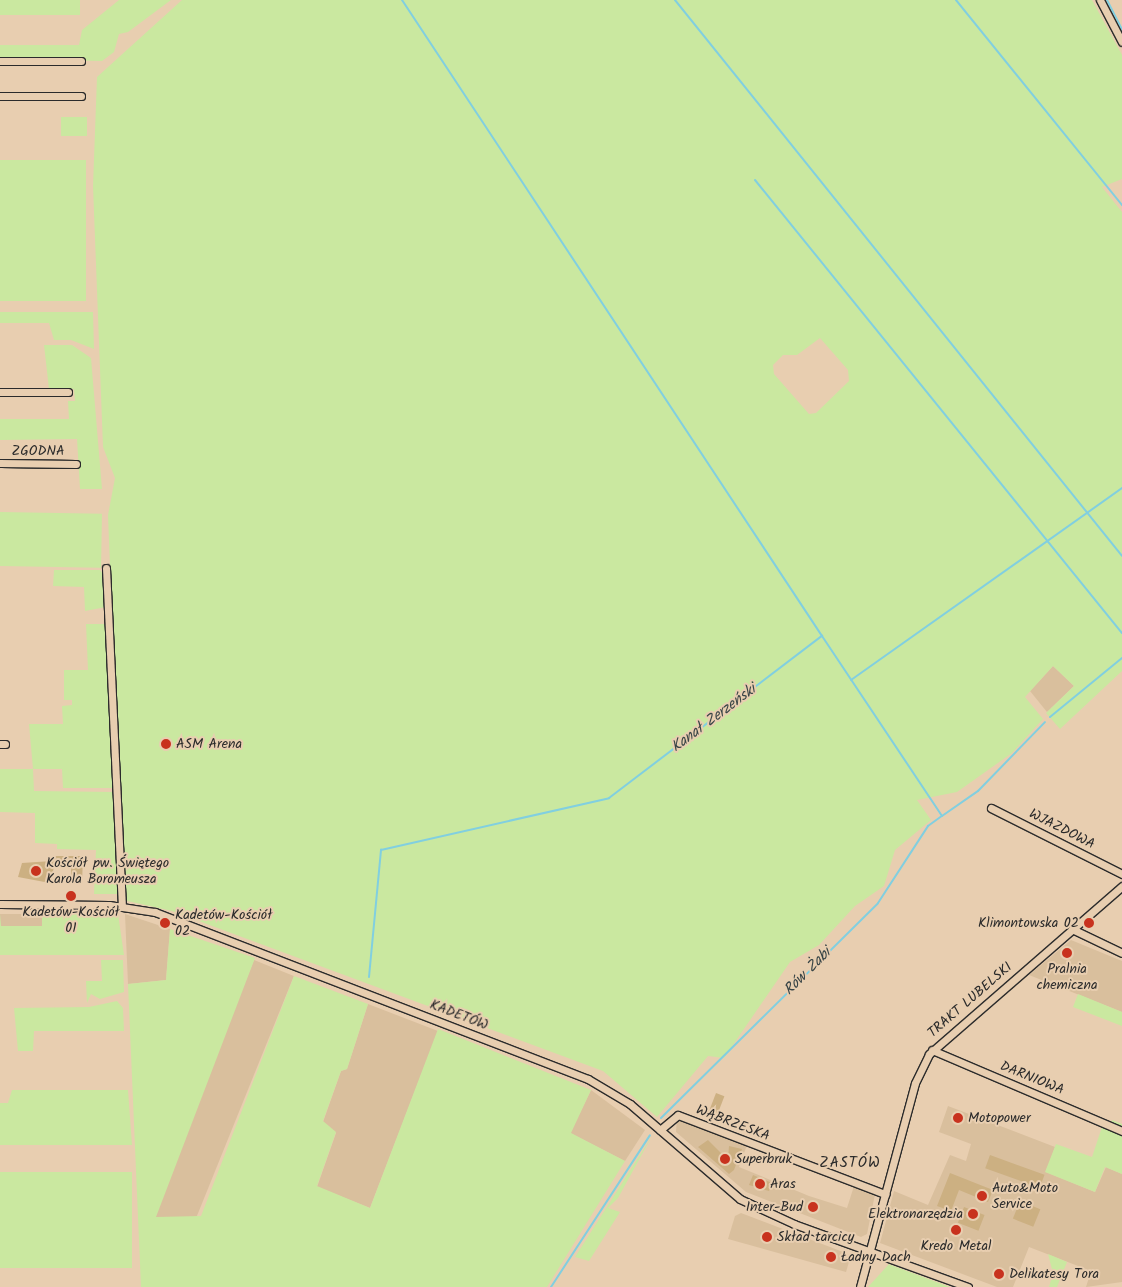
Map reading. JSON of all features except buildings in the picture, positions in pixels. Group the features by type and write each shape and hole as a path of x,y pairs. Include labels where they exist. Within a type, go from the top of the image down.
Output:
{"street":[{"path":"1100,0 1122,42"},
{"path":"0,61 81,61"},
{"path":"0,96 81,96"},
{"path":"0,392 68,392"},
{"name":"ZGODNA","path":"0,463 76,464"},
{"path":"106,568 122,906"},
{"name":"WJAZDOWA","path":"991,808 1122,874"},
{"name":"TRAKT LUBELSKI","path":"860,1287 868,1249 915,1083 932,1050 1122,886"},
{"name":"KADETÓW","path":"0,904 122,906 168,916 588,1078 616,1093 740,1199 968,1287"},
{"path":"1072,929 1122,954"},
{"name":"DARNIOWA","path":"932,1050 1122,1131"},
{"name":"WĄBRZESKA","path":"660,1130 678,1115 885,1194"}],"shaded area":[{"path":"1053,666 1074,686 1047,712 1030,691"},
{"path":"0,914 42,914 42,926 0,926"},
{"path":"125,914 170,929 166,980 128,984"},
{"path":"1071,940 1122,961 1122,1012 1029,975"},
{"path":"254,960 294,976 191,1231 151,1215"},
{"path":"368,1004 438,1031 370,1208 317,1187 336,1133 323,1122 341,1071 347,1069"},
{"path":"591,1090 645,1130 625,1161 570,1133"},
{"path":"948,1106 1055,1147 1046,1172 1095,1192 1106,1167 1122,1174 1122,1282 1086,1287 1091,1271 1029,1247 1013,1287 997,1287 880,1243 894,1191 928,1205 950,1155 966,1161 971,1144 939,1132"},
{"path":"677,1118 747,1145 739,1167 809,1196 847,1208 854,1186 875,1194 867,1234 861,1237 746,1192 676,1132"},
{"name":"Skład tarcicy","path":"741,1213 851,1255 846,1272 728,1239 735,1216"}],"green space":[{"path":"0,0 80,0 80,15 0,15"},
{"path":"119,0 171,0 128,32 119,34 114,52 102,61 0,59 0,45 79,45 82,30"},
{"path":"182,0 1092,0 1122,55 1122,179 1102,187 1122,212 1122,671 1060,729 1046,713 1074,686 1053,666 1025,697 1043,719 1012,753 957,792 917,800 931,820 895,850 884,886 855,906 819,945 790,962 724,1058 708,1056 657,1117 603,1071 172,911 123,900 108,515 115,478 103,447 93,186 97,77","holes":["820,338 848,370 849,381 816,413 809,414 774,374 773,365 783,355 797,355"]},
{"path":"61,117 87,117 87,136 61,136"},
{"path":"0,160 86,160 86,301 0,301"},
{"path":"0,312 93,312 94,349 71,340 54,340 49,323 0,323"},
{"path":"44,345 72,345 91,358 102,489 80,489 77,439 0,440 0,419 69,419 68,401 75,401 74,389 49,389"},
{"path":"0,512 102,514 101,568 0,566"},
{"path":"54,570 100,570 104,576 106,607 85,611 84,587 53,586"},
{"path":"86,624 107,624 114,788 63,788 62,769 33,769 29,724 63,724 62,706 72,705 72,700 64,700 64,670 88,670"},
{"path":"0,769 33,769 34,791 114,792 118,894 94,894 96,850 57,849 57,844 35,843 35,813 0,812"},
{"path":"0,914 1,926 42,926 42,914 118,914 124,955 0,955"},
{"path":"170,929 255,958 156,1217 201,1216 294,976 368,1004 347,1069 341,1071 323,1121 336,1132 317,1186 370,1208 438,1029 591,1090 571,1133 625,1161 547,1287 141,1287 128,984 166,980"},
{"path":"101,960 123,960 124,992 100,999 91,994 87,1003 86,981 102,981"},
{"path":"1078,994 1122,1012 1122,1026 1073,1007"},
{"path":"117,1001 123,1008 124,1031 34,1031 33,1051 18,1051 14,1008 89,1007"},
{"path":"12,1090 128,1090 132,1145 0,1145 0,1103 8,1103"},
{"path":"1112,1120 1122,1124 1122,1174 1105,1167 1095,1192 1045,1172 1056,1144 1092,1157 1103,1124 1110,1126"},
{"path":"652,1136 618,1198 608,1208 620,1212 589,1261 575,1257"},
{"path":"0,1172 132,1172 132,1268 0,1268"},
{"path":"1048,1254 1067,1262 1057,1287 1049,1287 1053,1273"},
{"path":"889,1264 891,1265 950,1287 868,1287"}],"waterway":[{"path":"402,0 822,636"},
{"path":"675,0 1122,556"},
{"path":"956,0 1122,205"},
{"path":"1107,0 1122,30"},
{"path":"755,180 1122,633"},
{"path":"851,680 1122,488"},
{"name":"Kanał Zerzeński","path":"369,977 381,850 609,798 822,636 942,816 978,791 1045,722"},
{"name":"Kanał Zerzeński","path":"1050,717 1122,658"},
{"name":"Rów Żabi","path":"661,1118 878,903 928,826 942,816"},
{"name":"Rów Żabi","path":"551,1287 650,1135"}],"place":[{"name":"ASM Arena","path":"166,744"},
{"name":"Kościół pw. Świętego Karola Boromeusza","path":"36,871"},
{"name":"Kadetów-Kościół 01","path":"71,896"},
{"name":"Kadetów-Kościół 02","path":"165,923"},
{"name":"Klimontowska 02","path":"1089,923"},
{"name":"Pralnia chemiczna","path":"1067,953"},
{"name":"Motopower","path":"958,1118"},
{"name":"Superbruk","path":"725,1159"},
{"name":"Aras","path":"760,1184"},
{"name":"Auto&Moto Service","path":"982,1196"},
{"name":"Inter-Bud","path":"813,1207"},
{"name":"Elektronarzędzia","path":"973,1214"},
{"name":"Kredo Metal","path":"956,1230"},
{"name":"Skład tarcicy","path":"767,1237"},
{"name":"Ładny Dach","path":"831,1257"},
{"name":"Delikatesy Tora","path":"999,1274"}],"district":[{"name":"ZASTÓW","path":"850,1164"}]}
